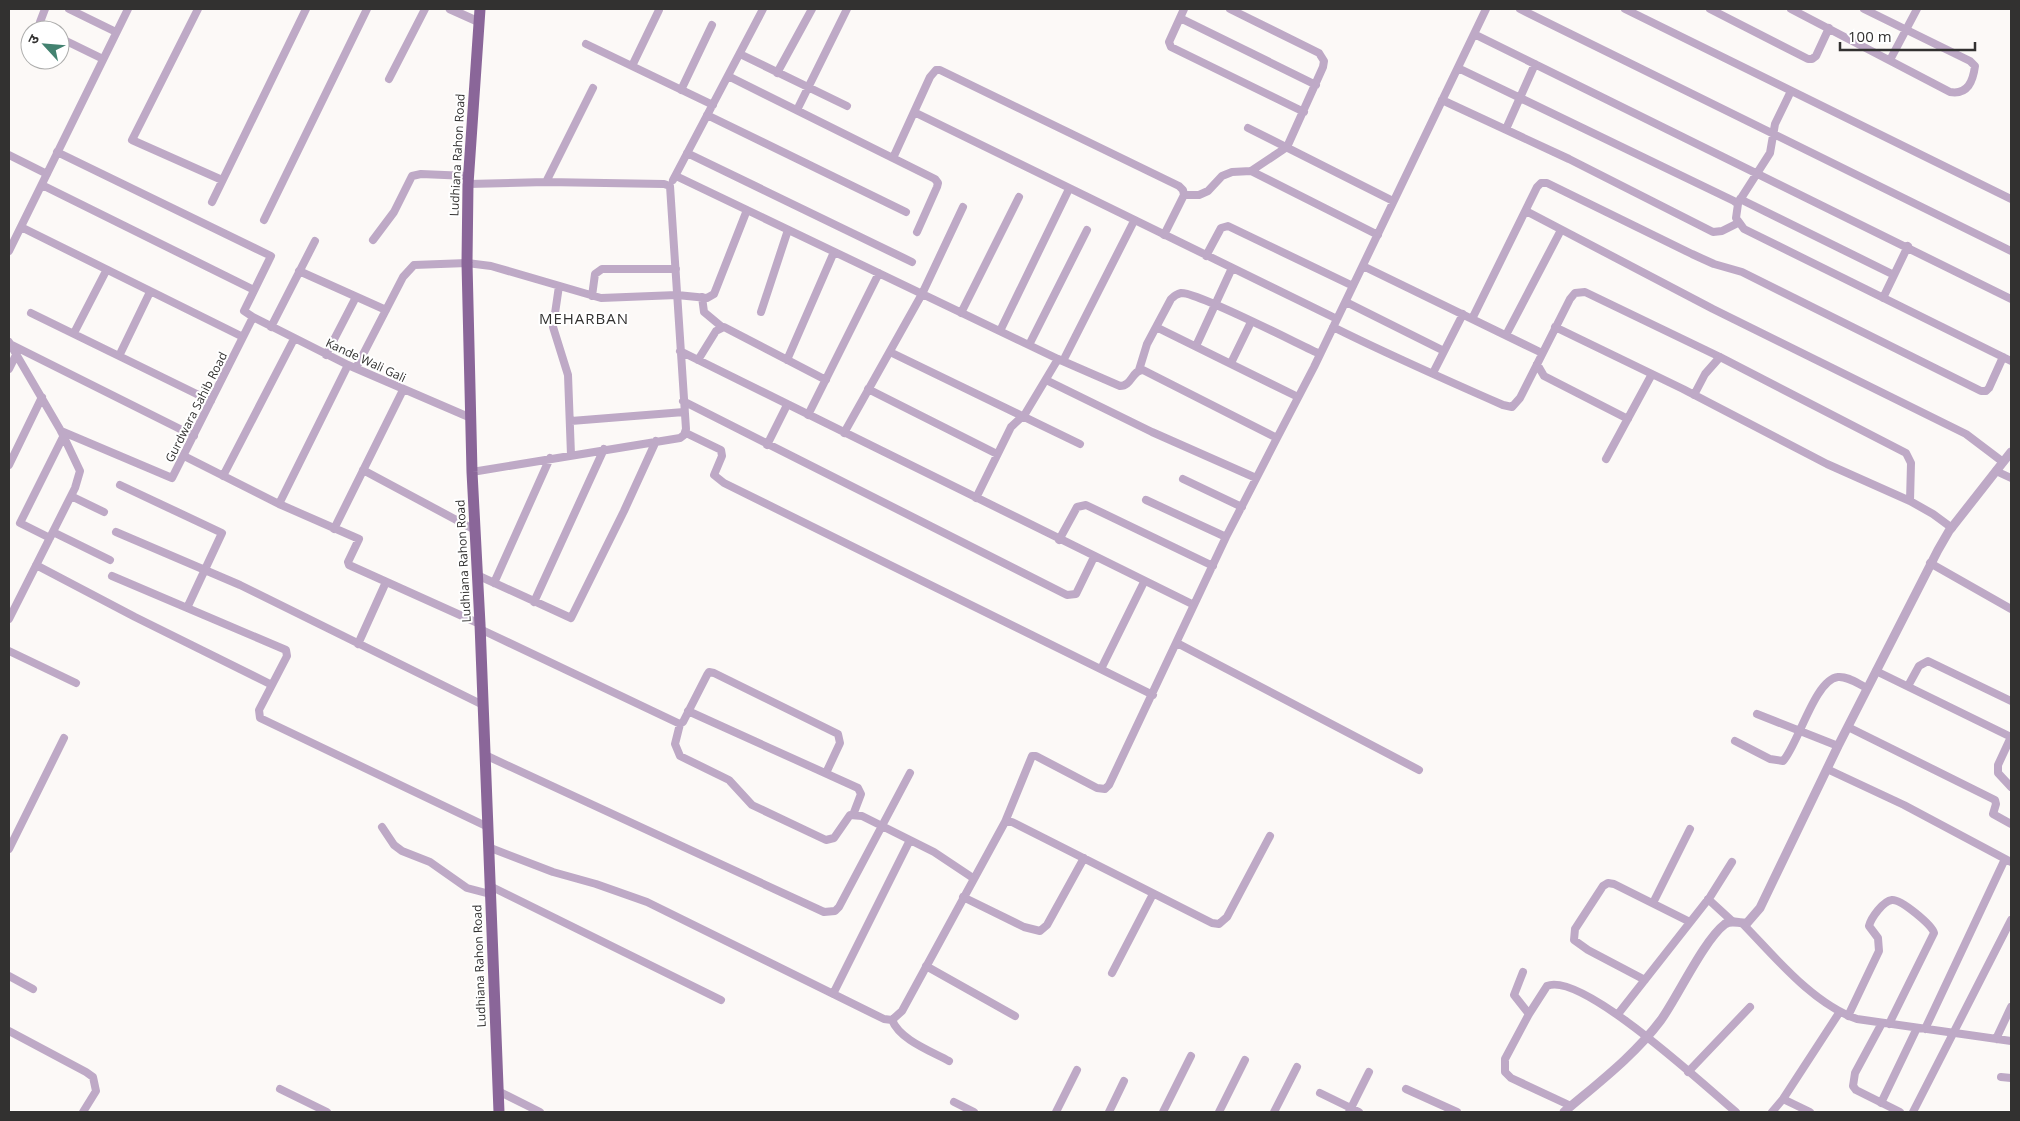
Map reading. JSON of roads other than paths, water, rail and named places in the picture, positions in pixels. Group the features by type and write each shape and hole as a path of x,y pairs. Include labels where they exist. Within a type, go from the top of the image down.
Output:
{"main road":[{"name":"Ludhiana Rahon Road","path":"480,9 468,180 467,263 472,472 499,1112"}],"street":[{"path":"69,9 116,32"},
{"path":"9,251 128,9"},
{"path":"198,9 132,140 222,180"},
{"path":"212,202 306,9"},
{"path":"264,220 367,9"},
{"path":"389,79 425,9"},
{"path":"450,9 479,22"},
{"path":"686,433 670,186 763,9"},
{"path":"777,73 812,9"},
{"path":"797,110 847,9"},
{"path":"1184,9 1168,42 1171,47 1304,112"},
{"path":"1230,9 1319,53 1324,61 1316,85 1286,147 1251,171"},
{"path":"488,847 554,872 647,902 884,1019 892,1020 902,1011 1005,822 1032,756 1036,756 1097,788 1105,789 1109,785 1226,537 1346,302 1486,9"},
{"path":"1520,9 2011,251"},
{"path":"1625,9 2011,199"},
{"path":"1710,9 1724,12 1808,59 1816,56 1829,28"},
{"path":"1791,9 1950,92 1960,94 1966,90 1971,82 1975,66 1970,61 1864,9"},
{"path":"1890,60 1917,9"},
{"path":"632,66 659,10"},
{"path":"1180,18 1316,85"},
{"path":"681,90 712,25"},
{"path":"1474,34 1908,246 2011,299"},
{"path":"70,43 104,58"},
{"path":"586,44 713,105"},
{"path":"740,54 847,106"},
{"path":"1506,129 1535,64"},
{"path":"1458,68 1894,276"},
{"path":"893,158 932,73 940,70 1179,186 1183,190 1184,195 1164,235"},
{"path":"728,76 938,182 917,232"},
{"path":"546,182 592,88"},
{"path":"1472,319 1537,187 1541,183 1547,182 1692,254 1764,282 1982,391 1988,388 2007,359 1744,229 1738,223 1736,218 1739,201 1770,153 1773,133 1791,91"},
{"path":"1442,100 1506,129 1712,232 1722,231 1738,223"},
{"path":"914,112 1337,319"},
{"path":"707,115 906,212"},
{"path":"1248,128 1393,201"},
{"path":"57,152 271,256 244,311 253,317"},
{"path":"687,153 912,262"},
{"path":"9,155 47,174"},
{"path":"1184,195 1199,195 1208,192 1222,176 1232,172 1251,171 1378,234"},
{"path":"373,240 394,212 412,176 422,174 468,180 664,184 670,186"},
{"path":"676,176 961,313 1120,386 1128,384 1140,370 1142,357 1156,327 1176,295 1182,293 1214,305 1320,354"},
{"path":"42,186 254,290"},
{"path":"1000,331 1069,189"},
{"path":"961,313 1019,197"},
{"path":"844,433 922,294 963,206"},
{"path":"356,368 410,267 421,264 467,263 491,266 592,296 613,299 677,295 711,297 714,294 747,210"},
{"path":"1526,211 1713,309 1966,434 2003,462"},
{"path":"976,498 1011,427 1022,416 1061,360 1134,221"},
{"path":"1206,256 1221,228 1228,226 1353,286"},
{"path":"21,227 106,271 243,337"},
{"path":"761,312 788,230"},
{"path":"1029,345 1086,230"},
{"path":"1506,335 1561,230"},
{"path":"271,327 315,242"},
{"path":"1883,298 1908,246"},
{"path":"787,360 834,252"},
{"path":"1363,266 1542,352"},
{"path":"1196,346 1232,268"},
{"path":"592,296 596,274 602,269 676,269"},
{"path":"74,333 106,271"},
{"path":"299,271 386,310"},
{"path":"808,415 879,273"},
{"path":"559,286 553,327 566,366 571,421 571,454"},
{"path":"1333,327 1422,371 1433,373 1503,405 1512,407 1520,398 1570,299 1579,291 1637,316 1720,357 1906,453 1911,464 1910,501"},
{"path":"120,354 150,292"},
{"path":"326,355 356,297"},
{"path":"702,297 704,312 722,327 826,380"},
{"path":"1346,302 1444,351"},
{"path":"31,313 120,354 212,401"},
{"path":"1433,373 1463,314"},
{"name":"Kande Wali Gali","path":"253,317 326,355 471,418"},
{"name":"Gurdwara Sahib Road","path":"62,433 172,478 253,317"},
{"path":"1231,363 1251,322"},
{"path":"698,360 716,330 722,327"},
{"path":"1156,327 1298,397"},
{"path":"1555,327 1694,395 1827,464 1910,501 1933,514 1952,528"},
{"path":"223,476 294,339"},
{"path":"9,343 62,433 80,471 71,496 9,618"},
{"path":"9,343 194,436"},
{"path":"680,351 1059,540 1194,605"},
{"path":"890,352 1080,444"},
{"path":"9,369 16,354"},
{"path":"1694,395 1705,374 1720,357"},
{"path":"1537,364 1544,376 1628,419"},
{"path":"279,504 348,365"},
{"path":"1140,370 1277,438"},
{"path":"1606,459 1652,374"},
{"path":"1046,380 1152,432 1256,478"},
{"path":"868,389 997,454"},
{"path":"334,529 403,390"},
{"path":"9,465 42,397"},
{"path":"683,401 1067,595 1076,594 1094,557"},
{"path":"767,445 787,405"},
{"path":"571,421 684,412"},
{"path":"62,433 20,523 110,560"},
{"path":"472,472 571,454 680,438 686,433"},
{"path":"686,433 721,450 722,456 714,475 724,483 1153,695"},
{"path":"477,575 565,617 571,618 656,441"},
{"path":"534,602 604,449"},
{"path":"1736,1112 1688,1072 1647,1038 1618,1014 1579,992 1551,984 1547,986 1529,1014 1505,1060 1506,1072 1511,1078 1567,1109 1631,1055 1647,1038 1713,937 1724,925 1732,922 1742,923 1753,917 1760,908 1838,746 1930,564 1952,528 2011,452"},
{"path":"184,456 279,504 360,539 348,564 680,724"},
{"path":"494,582 550,458"},
{"path":"363,470 475,530"},
{"path":"1996,471 2011,478"},
{"path":"1183,479 1242,507"},
{"path":"120,485 222,533 188,608"},
{"path":"71,496 104,512"},
{"path":"1146,500 1226,537"},
{"path":"1059,540 1077,506 1086,505 1213,566"},
{"path":"116,532 206,570 483,705"},
{"path":"1930,564 2011,609"},
{"path":"36,565 135,617 272,684"},
{"path":"112,576 286,650 287,656 259,710 260,718 488,827"},
{"path":"358,644 386,582"},
{"path":"1101,669 1144,582"},
{"path":"1177,643 1419,770"},
{"path":"9,651 76,683"},
{"path":"1908,686 1919,666 1928,660 2011,701"},
{"path":"1876,671 2011,737 1998,765 1998,773 2011,787"},
{"path":"688,711 861,790 853,815 844,821 834,838 826,840 752,804 729,780 680,756 675,744 680,724 707,675 710,672 714,673 838,734 840,743 826,773"},
{"path":"1734,741 1770,759 1783,761 1800,731 1814,700 1830,679 1837,677 1846,678 1867,688"},
{"path":"1757,714 1838,746"},
{"path":"1848,727 1994,800 1996,804 1993,814 2011,824"},
{"path":"9,849 64,738"},
{"path":"485,755 824,912 835,911 839,906 910,773"},
{"path":"1827,769 1904,805 2008,860 1881,1103"},
{"path":"853,815 862,816 910,840 973,878"},
{"path":"1005,822 1012,822 1153,894 1212,923 1219,924 1227,917 1270,836"},
{"path":"382,827 394,845 402,851 430,862 467,888 490,890 721,1000"},
{"path":"1653,903 1690,829"},
{"path":"833,994 910,840"},
{"path":"963,897 1024,927 1040,931 1047,925 1084,858"},
{"path":"1618,1014 1708,899 1732,862"},
{"path":"1645,980 1588,950 1577,943 1573,936 1603,886 1608,883 1690,922"},
{"path":"1112,974 1153,894"},
{"path":"1708,899 1732,922"},
{"path":"1848,1016 1879,951 1878,938 1870,926 1870,921 1886,903 1891,900 1898,901 1929,924 1934,933 1856,1073 1853,1086 1856,1090 1900,1112"},
{"path":"1913,1112 2011,920"},
{"path":"1742,923 1785,967 1838,1013 1885,1024 2011,1041"},
{"path":"926,966 1015,1016"},
{"path":"1523,972 1514,995 1529,1014"},
{"path":"9,976 33,989"},
{"path":"1688,1072 1750,1007"},
{"path":"1996,1039 2011,1007"},
{"path":"1772,1112 1783,1099 1838,1013"},
{"path":"892,1020 894,1026 904,1035 949,1061"},
{"path":"9,1031 93,1077 96,1091 82,1112"},
{"path":"1163,1112 1191,1056"},
{"path":"1219,1112 1245,1060"},
{"path":"1274,1112 1297,1068"},
{"path":"1056,1112 1077,1070"},
{"path":"1350,1110 1369,1072"},
{"path":"2001,1077 2011,1078"},
{"path":"1109,1112 1124,1081"},
{"path":"280,1089 327,1112"},
{"path":"1406,1089 1457,1112"},
{"path":"498,1091 540,1112"},
{"path":"1320,1093 1350,1110 1359,1112"},
{"path":"1783,1099 1810,1112"},
{"path":"954,1102 974,1112"}],"district":[{"name":"MEHARBAN","path":"584,318"}]}
